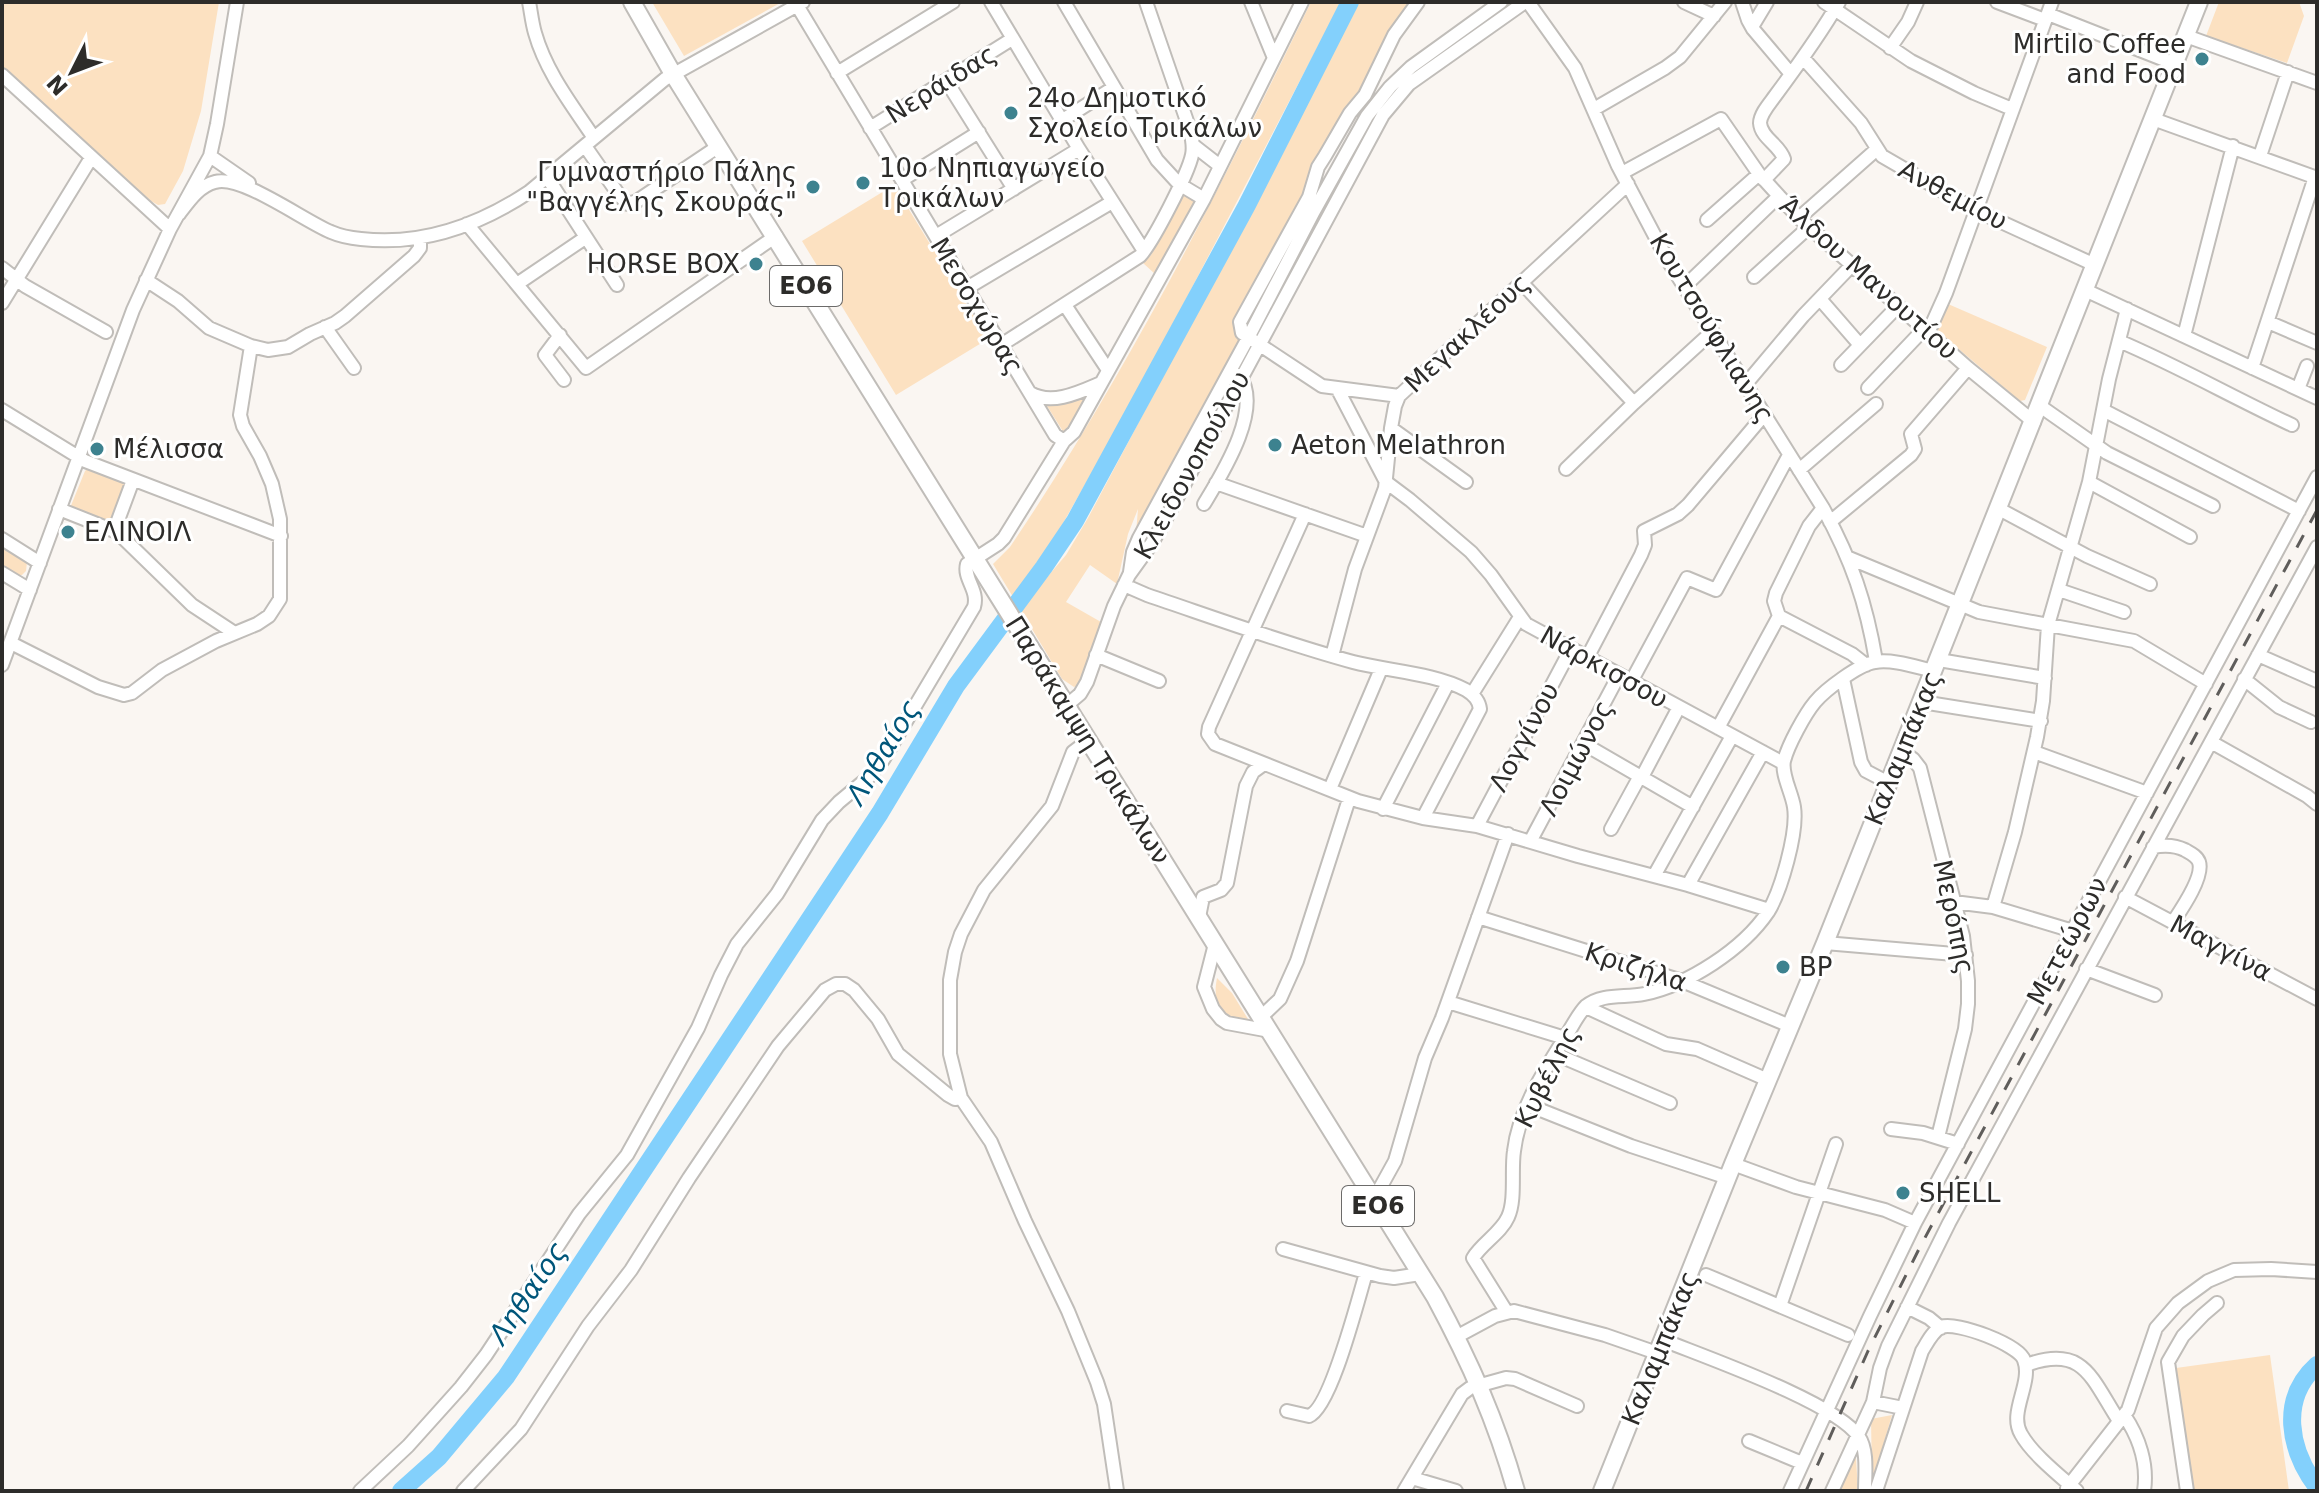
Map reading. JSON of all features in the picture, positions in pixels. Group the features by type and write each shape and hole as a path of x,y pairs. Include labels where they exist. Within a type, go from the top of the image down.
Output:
{"main road":[{"name":"Παράκαμψη Τρικάλων","path":"632,2 673,74 1420,1274 1482,1390 1503,1444 1516,1491"},
{"name":"Καλαμπάκας","path":"1602,1491 1922,702 2199,2"}],"street":[{"path":"2,665 77,457 146,280 210,156 237,2"},
{"path":"529,2 544,57 623,201 628,204 637,201 719,146"},
{"path":"837,73 953,2"},
{"path":"991,2 1061,121 1144,251"},
{"path":"1064,2 1157,160 1179,184 1204,199"},
{"path":"1001,345 1132,262 1144,251 1191,158 1193,145 1186,115 1146,2"},
{"path":"1251,2 1274,58"},
{"path":"360,1491 408,1446 486,1355 579,1214 632,1146 698,1028 737,944 777,894 822,820 883,760 974,607 976,598 965,567 979,564 1011,529 1064,441 1072,434 1204,199 1302,2"},
{"path":"1315,198 1318,167 1350,113 1365,95 1394,35 1418,2"},
{"name":"Κλειδονοπούλου","path":"1254,342 1315,198 1367,116 1397,80 1421,59 1501,2"},
{"name":"Κλειδονοπούλου","path":"1067,705 1084,689 1106,624 1127,580 1152,543 1236,373 1383,115 1409,84 1527,2"},
{"name":"Κουτσούφλιανης","path":"1527,2 1569,56 1625,179 1684,287 1823,508 1849,558 1867,612 1871,663"},
{"path":"1684,2 1714,16"},
{"path":"1594,109 1680,57 1725,2"},
{"path":"1742,2 1752,27 1791,74"},
{"path":"1752,27 1767,2"},
{"path":"1890,48 1917,2"},
{"path":"1997,2 2048,12 2175,64"},
{"path":"179,214 193,195 219,180 239,183 334,233 360,239 407,240 467,224 505,208 673,74 798,3"},
{"name":"Μεσοχώρας","path":"798,3 1055,435 1064,441"},
{"path":"1707,220 1784,159 1783,153 1763,132 1761,117 1804,59 1833,4 1890,48 1974,93 2012,109"},
{"path":"1868,388 1926,331 1946,293 2048,12"},
{"path":"2186,36 2317,83"},
{"name":"Νεράιδας","path":"870,128 1012,39"},
{"name":"Ανθεμίου","path":"1804,59 1861,123 1882,156 1975,210 2095,265"},
{"path":"2260,156 2288,72"},
{"path":"2,75 170,229"},
{"path":"947,82 1014,189"},
{"path":"1061,121 1113,88"},
{"name":"Άλδου Μανουτίου","path":"1721,119 1762,177 1804,222 1968,368 2034,422"},
{"name":"Μεγακλέους","path":"1332,656 1352,579 1386,482 1391,428 1399,396 1625,179 1721,119"},
{"path":"2153,119 2316,177 2252,368"},
{"path":"902,180 979,132"},
{"path":"1193,145 1220,166"},
{"path":"2184,336 2233,146"},
{"path":"936,236 1079,149"},
{"path":"1754,277 1877,149"},
{"path":"210,156 281,206"},
{"path":"2,303 91,158"},
{"path":"547,177 617,285"},
{"path":"1684,287 1779,196"},
{"path":"967,288 1112,202"},
{"path":"467,224 586,368 776,236"},
{"path":"146,280 178,301 209,328 251,346 283,349 345,316 414,256 421,245 420,238"},
{"path":"517,284 585,238"},
{"path":"1745,385 1803,316 1852,265"},
{"path":"2,268 106,332"},
{"path":"1521,282 1634,403"},
{"path":"2085,290 2317,398"},
{"path":"1820,299 1860,345"},
{"path":"1065,305 1108,370"},
{"path":"1841,365 1898,306"},
{"path":"1993,907 2041,721 2048,625 2089,482 2127,309"},
{"path":"2268,322 2317,343"},
{"path":"325,327 354,368"},
{"path":"1566,469 1712,332"},
{"path":"560,335 545,355 564,380"},
{"path":"2119,341 2162,359 2292,425"},
{"path":"1254,342 1318,384 1399,396"},
{"path":"7,648 124,695 136,690 162,670 233,632 263,621 278,605 281,536 277,502 272,484 240,415 251,346"},
{"path":"2298,389 2307,366"},
{"path":"1830,522 1911,455 1915,449 1911,434 1968,368"},
{"path":"1204,504 1241,436 1244,385 1236,373"},
{"path":"1030,393 1040,399 1053,398 1101,383"},
{"name":"Νάρκισσου","path":"1337,388 1386,482 1471,552 1520,617 1532,628 1783,763"},
{"path":"1799,470 1876,404"},
{"path":"2040,406 2107,453 2213,506"},
{"path":"2,410 77,457 281,536"},
{"path":"2103,410 2299,511"},
{"path":"1587,658 1641,555 1645,545 1644,531 1678,514 1688,505 1764,415"},
{"path":"1391,428 1466,482"},
{"name":"Λοιμώνος","path":"1531,840 1584,744 1687,578 1716,590 1789,455"},
{"name":"Μετεώρων","path":"1790,1491 1915,1223 2317,477"},
{"path":"114,531 133,480"},
{"path":"2089,482 2190,537"},
{"path":"1216,483 1367,536"},
{"path":"1823,508 1809,526 1776,593 1774,601 1779,616 1871,663 1936,665 2045,678"},
{"path":"59,509 114,531 192,605 233,632"},
{"path":"1999,509 2150,584"},
{"path":"1305,514 1209,727 1208,734 1215,744 1349,799 1531,840 1769,910"},
{"path":"2,539 40,563"},
{"path":"1832,1491 1873,1402 1881,1362 1949,1223 2317,547"},
{"path":"1849,558 1979,612 2134,641 2206,684"},
{"path":"2,573 30,590"},
{"path":"1127,580 1147,595 1253,631 1332,656 1448,683 1472,694 1479,702 1480,709 1423,818"},
{"path":"2059,590 2124,612"},
{"path":"1718,728 1779,616"},
{"path":"1472,694 1520,617"},
{"name":"Λογγίνου","path":"1477,826 1571,649"},
{"path":"1096,655 1159,681"},
{"path":"2258,655 2317,681"},
{"path":"1783,763 1813,704 1843,679 1871,663"},
{"path":"1330,789 1381,669"},
{"path":"1843,679 1861,762 1866,771 1889,783"},
{"path":"2244,679 2279,707 2311,722"},
{"path":"1383,809 1448,683"},
{"path":"1922,702 2041,721"},
{"path":"1611,829 1679,707"},
{"path":"1654,876 1732,736"},
{"path":"1089,740 1073,752 1052,806 984,890 967,921 955,952 950,980 950,1054 961,1098 991,1142 1083,1345 1104,1404 1117,1491"},
{"path":"2211,742 2317,804"},
{"path":"1584,744 1693,807"},
{"name":"Μερόπης","path":"1902,751 1920,768 1966,955 1967,1016 1938,1137"},
{"path":"1688,885 1763,752"},
{"path":"2034,752 2147,793"},
{"name":"Κυβέλης","path":"1506,1311 1473,1258 1508,1218 1514,1145 1528,1105 1555,1054 1586,1007 1603,998 1644,994 1682,981 1723,956 1769,910 1787,862 1795,816 1783,763"},
{"path":"1199,917 1203,897 1221,890 1227,883 1246,786 1253,772 1264,764"},
{"path":"1215,944 1204,987 1213,1009 1227,1023 1265,1024 1297,961 1349,799"},
{"path":"1374,1199 1395,1161 1421,1069 1508,834"},
{"path":"2153,847 2176,846 2195,856 2199,862 2200,869 2192,890 2173,922"},
{"name":"Μαγγίνα","path":"2125,897 2317,999"},
{"path":"1954,902 1993,907 2073,931"},
{"name":"Κριζήλα","path":"1478,917 1682,981 1790,1026"},
{"path":"1825,943 1966,955"},
{"path":"2086,969 2155,995"},
{"path":"463,1491 521,1429 588,1326 631,1270 778,1046 825,990 836,984 849,986 878,1019 898,1054 948,1095 961,1098"},
{"path":"1448,1002 1565,1038"},
{"path":"1586,1007 1666,1044 1697,1049 1768,1080"},
{"path":"1555,1054 1670,1103"},
{"path":"1528,1105 1631,1146 1877,1208 1915,1223"},
{"path":"1891,1129 1938,1137 1958,1144"},
{"path":"1780,1306 1836,1144"},
{"path":"1283,1249 1366,1273 1394,1278 1420,1274"},
{"path":"1876,1491 1922,1351 1930,1337 1941,1328 1959,1327 1981,1334 2022,1356 2026,1365 2018,1416 2019,1430 2071,1489 2122,1418 2136,1392 2156,1328 2194,1290 2234,1270 2317,1272"},
{"path":"1287,1411 1309,1416 1318,1411 1338,1363 1366,1273"},
{"path":"1706,1275 1848,1335"},
{"path":"2187,1491 2168,1362 2183,1336 2217,1303"},
{"path":"1907,1307 1941,1328"},
{"path":"1456,1337 1506,1311 1660,1347 1827,1410 1843,1420 1858,1434 1863,1447 1865,1491"},
{"path":"2026,1365 2051,1357 2063,1358 2076,1363 2090,1376 2132,1429 2145,1467 2144,1491"},
{"path":"1404,1491 1455,1407 1482,1390 1510,1378 1577,1406"},
{"path":"1873,1402 1903,1408"},
{"path":"1749,1441 1802,1463"},
{"path":"1412,1478 1456,1491"}],"shaded area":[{"path":"2,2 219,2 201,111 183,171 165,204 158,205 151,201 2,66"},
{"path":"652,2 782,2 684,56"},
{"path":"1311,2 1341,2 1138,391 1041,562 1013,597 993,564 1010,547 1053,482 1132,348 1242,142"},
{"path":"1359,2 1415,2 1235,323 1239,340 1136,533 1138,509 1128,534 1117,584 1090,565 1066,602 1101,622 1081,684 1074,687 1062,679 1020,609 1066,555 1088,518"},
{"path":"2219,2 2299,2 2304,16 2287,63 2206,36"},
{"path":"894,185 988,339 896,395 802,241"},
{"path":"1183,193 1195,201 1155,274 1143,263 1151,255"},
{"path":"1948,304 2047,347 2025,400 2020,401 1935,329"},
{"path":"1085,397 1065,434 1047,406"},
{"path":"88,468 125,483 111,524 70,508"},
{"path":"2,544 27,562 22,575 15,575 2,567"},
{"path":"1217,978 1232,993 1251,1024 1227,1014 1218,1004"},
{"path":"2270,1355 2289,1491 2193,1491 2176,1368"},
{"path":"1892,1415 1874,1477 1872,1477 1871,1419"},
{"path":"1856,1458 1858,1491 1838,1491 1854,1460"}],"waterway":[{"name":"Ληθαίος","path":"401,1491 439,1457 506,1377 880,813 956,686 1075,521 1247,205 1350,2"},
{"path":"2317,1365 2297,1393 2292,1425 2300,1457 2317,1487"}],"railway":[{"path":"1806,1491 1868,1351 1920,1247 2317,510"}],"place":[{"name":"Mirtilo Coffee and Food","path":"2202,59"},
{"name":"24ο Δημοτικό Σχολείο Τρικάλων","path":"1011,113"},
{"name":"10ο Νηπιαγωγείο Τρικάλων","path":"863,183"},
{"name":"Γυμναστήριο Πάλης \"Βαγγέλης Σκουράς\"","path":"813,187"},
{"name":"HORSE BOX","path":"756,264"},
{"name":"Aeton Melathron","path":"1275,445"},
{"name":"Μέλισσα","path":"97,449"},
{"name":"ΕΛΙΝΟΙΛ","path":"68,532"},
{"name":"BP","path":"1783,967"},
{"name":"SHELL","path":"1903,1193"}]}
